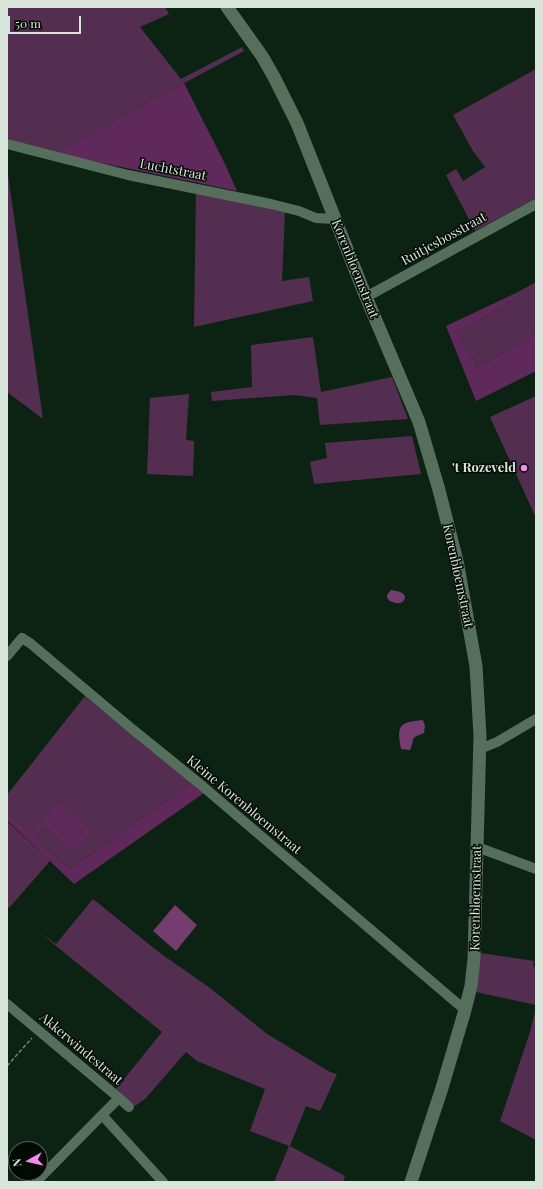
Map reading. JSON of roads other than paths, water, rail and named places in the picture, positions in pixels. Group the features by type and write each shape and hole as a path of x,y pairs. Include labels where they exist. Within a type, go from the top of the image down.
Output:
{"street":[{"name":"Korenbloemstraat","path":"226,7 262,56 297,123 366,297 419,422 454,547 468,616 476,666 480,748 474,959 471,986 442,1088 411,1182"},
{"name":"Luchtstraat","path":"7,144 128,175 270,204 299,211 316,218 335,219"},
{"name":"Ruitjesbosstraat","path":"366,297 536,204"},
{"name":"Kleine Korenbloemstraat","path":"7,656 22,638 30,643 200,784 465,1010"},
{"path":"480,748 498,742 536,719"},
{"path":"477,847 536,869"},
{"name":"Akkerwindestraat","path":"7,1004 119,1098 36,1182"},
{"path":"119,1098 129,1107"},
{"path":"102,1116 163,1182"}],"place":[{"name":"'t Rozeveld","path":"524,468"}]}
